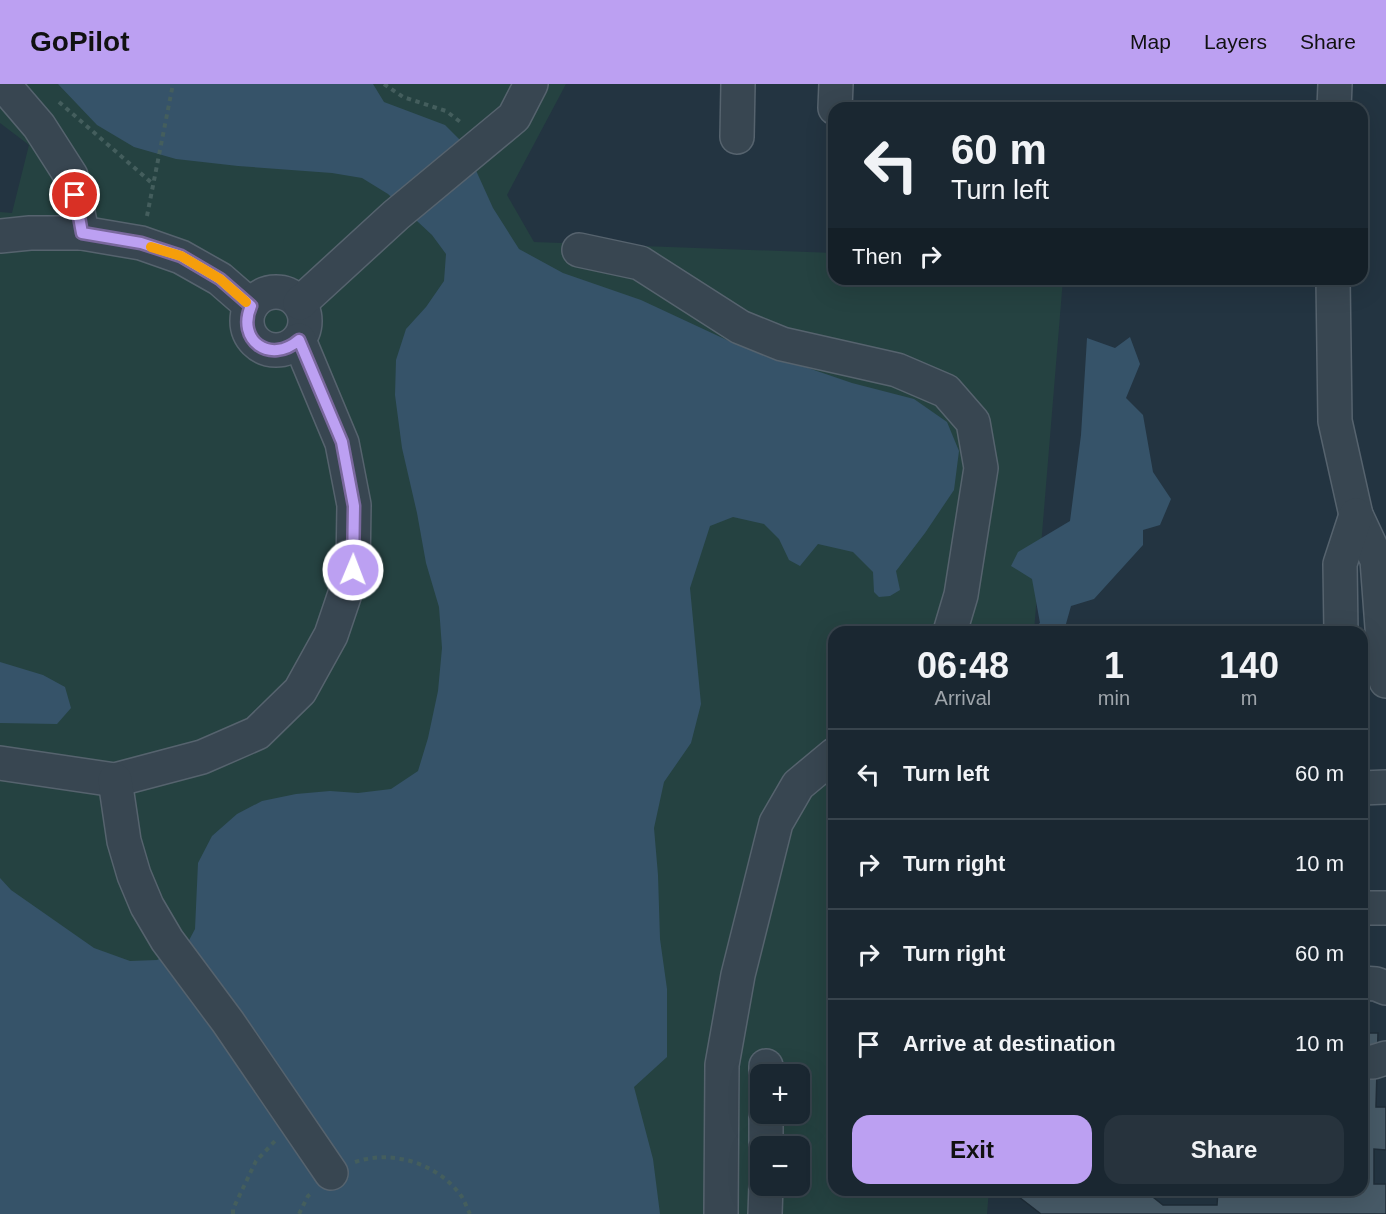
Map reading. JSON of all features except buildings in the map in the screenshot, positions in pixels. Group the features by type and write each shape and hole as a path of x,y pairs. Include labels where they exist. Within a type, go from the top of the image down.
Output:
{"street":[{"path":"3,84 39,126 71,176 82,233"},
{"path":"300,303 396,215 514,117 531,84"},
{"path":"736,137 738,84"},
{"path":"836,84 836,102"},
{"path":"1334,102 1335,84"},
{"path":"0,236 30,233 82,233 141,243 181,256 220,279 251,306"},
{"path":"579,250 640,263 740,327 782,344 897,370 946,391 973,422 981,468 961,594 952,626"},
{"path":"1333,285 1335,421 1356,515 1377,560 1386,680 1368,678"},
{"path":"275,292 293,297 300,303 304,312 306,322 304,332 291,347 272,351 262,347 249,333 247,315 251,306 265,294 275,292"},
{"path":"0,763 115,780 202,757 257,733 300,691 331,635 353,570 354,506 342,442 299,340"},
{"path":"1341,626 1340,564 1356,515"},
{"path":"721,1214 722,1065 738,975 776,823 798,785 828,760"},
{"path":"115,780 124,842 147,906 167,940 228,1022 331,1173"},
{"path":"1368,788 1386,787"},
{"path":"1368,908 1386,908"},
{"path":"1368,983 1386,988"},
{"path":"1368,1062 1386,1058"},
{"path":"765,1214 766,1196"}],"path":[{"path":"141,243 173,84"},
{"path":"384,84 403,97 446,111 466,126 480,145"},
{"path":"58,101 153,184"},
{"path":"233,1214 233,1209 256,1161 295,1122"},
{"path":"300,1214 308,1196 331,1173 358,1161 387,1157 416,1162 442,1176 462,1197 470,1214"}],"green space":[{"path":"0,84 566,84 507,195 534,242 828,253 828,285 1063,285 1034,626 828,626 828,1196 988,1196 987,1214 0,1214 0,212 12,213 29,145 0,123"}],"water":[{"path":"58,84 373,84 384,102 445,125 464,144 493,208 519,249 563,273 641,300 729,341 852,383 914,399 947,422 959,451 954,490 896,571 900,590 890,596 879,597 874,592 873,572 853,552 818,544 800,566 789,560 779,539 764,524 733,517 710,526 690,588 701,704 691,743 664,782 654,828 660,939 667,989 667,1057 634,1087 653,1159 660,1214 0,1214 0,878 11,890 94,948 130,961 157,960 186,946 195,929 198,863 212,836 237,814 262,801 296,794 330,791 358,793 391,789 418,771 438,691 442,648 439,607 426,563 402,448 395,395 396,360 406,329 426,307 444,281 446,254 432,235 388,194 362,178 332,173 176,159 134,147 97,125"},
{"path":"1130,337 1140,364 1126,398 1143,415 1153,472 1171,499 1160,525 1143,530 1143,545 1094,599 1071,606 1065,626 1036,626 1040,623 1032,579 1011,566 1018,552 1070,521 1081,435 1087,338 1115,348"},
{"path":"0,662 43,675 65,687 71,708 57,724 0,723"}],"slow traffic":[{"path":"151,247 181,256 220,279 246,302"}],"route":[{"path":"75,195 82,233 141,243 181,256 220,279 251,306 247,315 249,333 262,347 272,351 282,350 291,347 299,340 342,442 354,506 353,570"}]}
